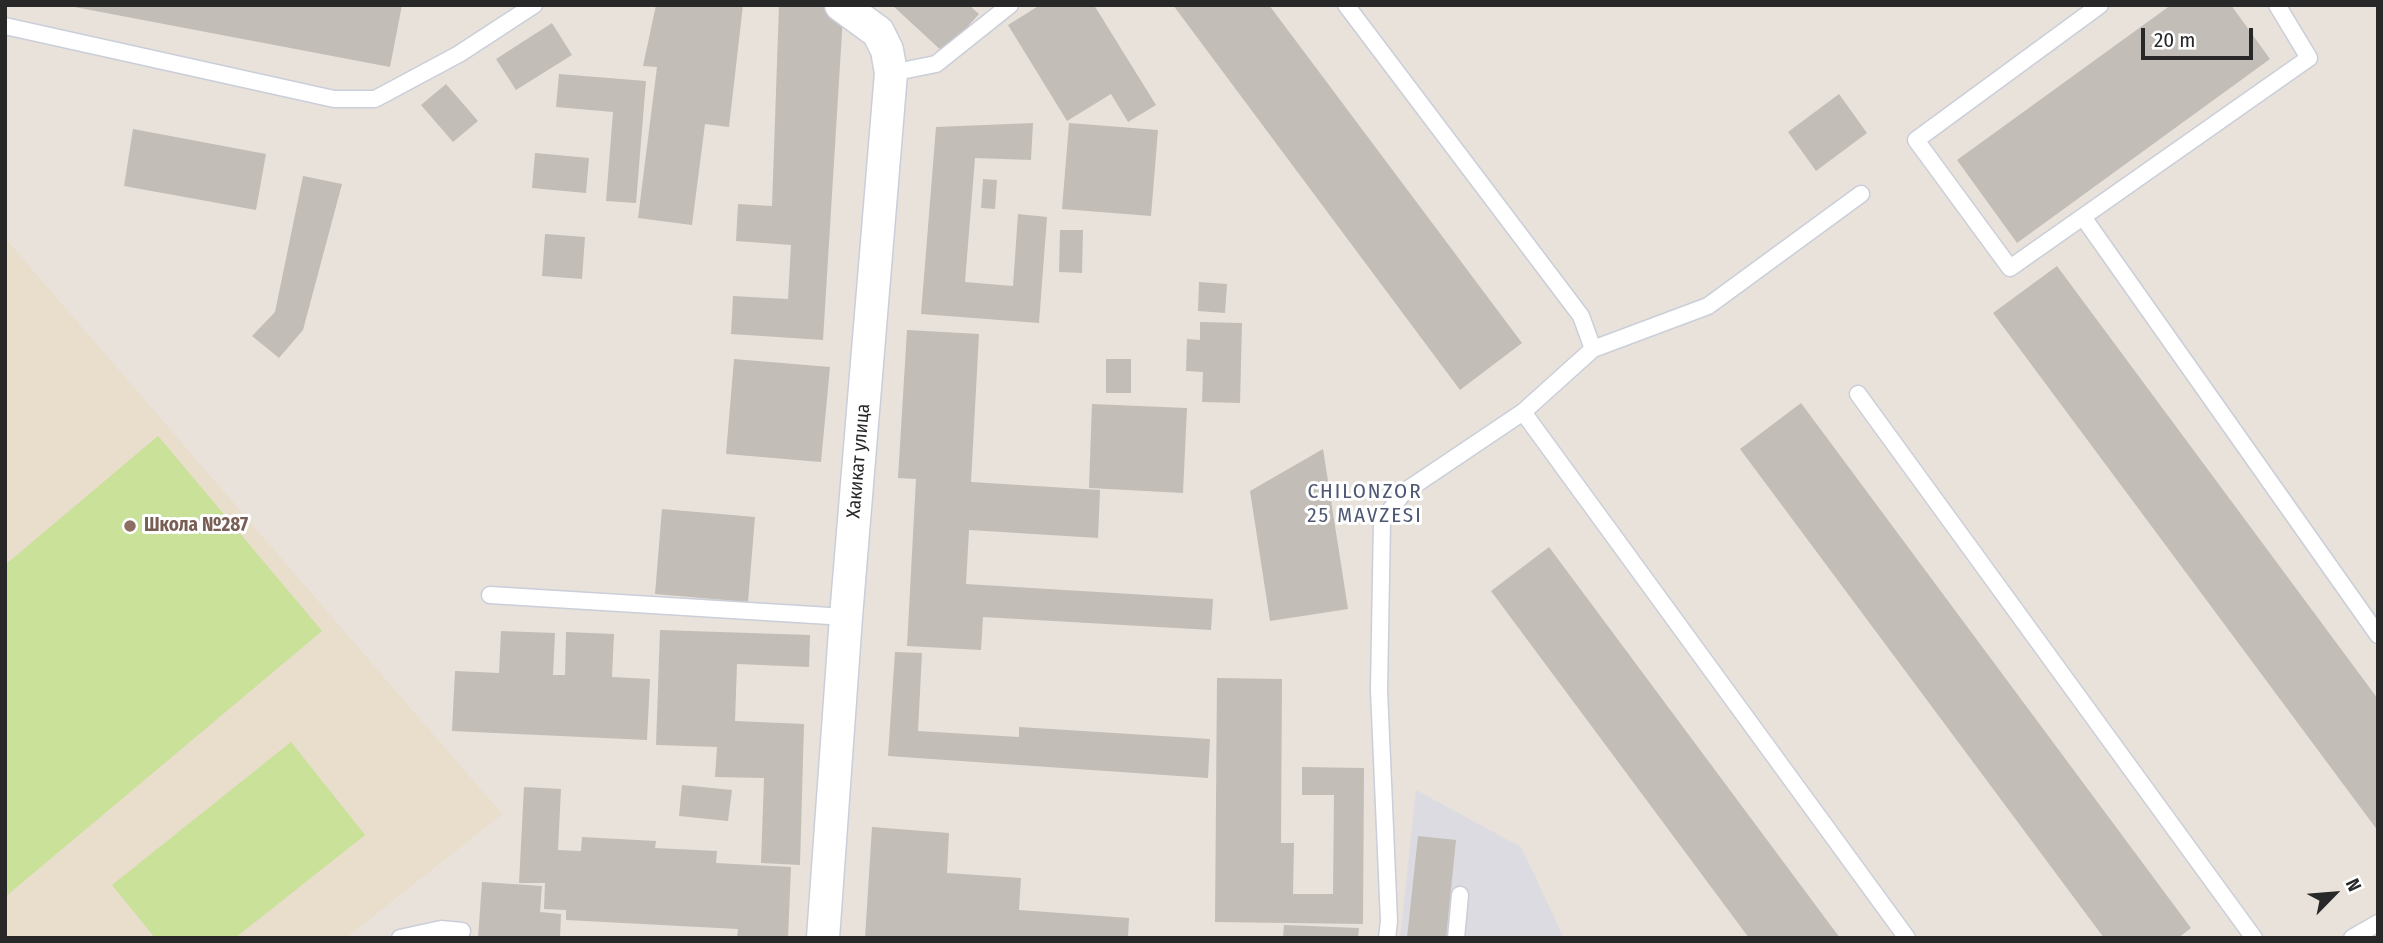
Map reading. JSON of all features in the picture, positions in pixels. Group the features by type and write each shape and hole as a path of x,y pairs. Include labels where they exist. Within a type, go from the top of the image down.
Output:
{"street":[{"name":"Хакикат улица","path":"823,938 846,617 891,74 887,50 878,32 841,5"}],"lane":[{"path":"5,26 334,99 376,99 460,54 534,5"},
{"path":"891,74 936,64 1010,5"},
{"path":"1346,5 1581,316 1593,349"},
{"path":"2100,5 1916,140 2010,268 2309,58 2277,5"},
{"path":"1387,938 1389,921 1379,690 1382,521 1404,492 1523,412 1593,349 1708,306 1861,194"},
{"path":"2083,216 2378,635"},
{"path":"1858,394 2254,938"},
{"path":"1523,412 1907,938"},
{"path":"490,595 846,617"},
{"path":"1456,938 1460,895"},
{"path":"2353,938 2378,923"},
{"path":"400,938 441,929 463,931"}],"shaded area":[{"name":"Школа №287","path":"5,238 502,814 346,938 5,938"},
{"path":"1416,790 1521,847 1564,938 1400,938"}],"green space":[{"path":"158,436 322,631 5,897 5,565"},
{"path":"291,742 365,835 235,938 155,938 112,885"}],"building":[{"path":"64,5 402,5 390,67"},
{"path":"656,5 743,5 729,127 705,124 692,225 638,218 657,67 643,66"},
{"path":"779,5 823,5 843,16 823,340 731,334 733,296 788,299 791,245 736,241 738,204 772,206"},
{"path":"892,5 969,5 979,14 944,53"},
{"path":"1040,5 1094,5 1156,105 1128,122 1111,94 1067,121 1008,25"},
{"path":"1173,5 1269,5 1522,343 1460,390"},
{"path":"2171,5 2231,5 2270,59 2017,243 1957,160"},
{"path":"552,23 572,55 516,90 496,59"},
{"path":"559,74 646,81 636,203 606,201 613,112 556,107"},
{"path":"446,84 478,121 453,142 421,105"},
{"path":"1839,94 1867,133 1816,171 1788,132"},
{"path":"1033,123 1031,160 975,158 965,282 1013,286 1018,214 1047,217 1039,323 921,314 936,127"},
{"path":"1069,123 1158,130 1151,216 1062,209"},
{"path":"133,129 266,154 256,210 124,186"},
{"path":"535,153 589,158 586,193 532,188"},
{"path":"303,176 342,184 303,330 279,358 252,336 275,312"},
{"path":"983,179 997,180 995,209 981,208"},
{"path":"1060,230 1083,230 1082,273 1059,272"},
{"path":"545,234 585,237 582,279 542,276"},
{"path":"2057,266 2378,699 2378,831 1993,313"},
{"path":"1199,282 1227,284 1225,313 1198,311"},
{"path":"1200,322 1242,323 1240,403 1202,402 1203,372 1186,371 1187,339 1200,340"},
{"path":"907,330 979,334 971,482 1100,490 1098,538 969,530 966,584 1213,599 1211,630 983,617 981,650 907,646 916,479 898,478"},
{"path":"734,359 830,367 821,462 726,454"},
{"path":"1106,359 1131,359 1131,393 1106,393"},
{"path":"1801,403 2191,928 2178,938 2104,938 1740,449"},
{"path":"1092,404 1187,408 1183,493 1089,488"},
{"path":"1323,449 1348,609 1270,621 1250,491"},
{"path":"662,509 755,517 748,602 655,594"},
{"path":"1549,547 1840,938 1749,938 1491,591"},
{"path":"660,630 810,635 809,667 737,664 735,721 804,724 800,865 761,863 764,778 715,777 717,747 656,745"},
{"path":"501,631 555,633 553,675 565,675 566,632 614,634 612,677 650,679 647,740 452,731 455,671 499,673"},
{"path":"895,652 922,653 918,731 1019,737 1019,727 1210,739 1208,778 888,756"},
{"path":"1217,678 1282,679 1281,843 1294,843 1293,894 1333,894 1334,795 1302,795 1302,767 1364,768 1363,924 1215,922"},
{"path":"682,785 732,790 728,821 679,816"},
{"path":"524,787 561,789 558,850 581,851 582,837 656,841 655,848 717,851 716,863 791,867 788,938 737,938 738,929 566,920 566,910 544,909 545,883 519,883"},
{"path":"872,827 949,833 947,873 1021,878 1019,910 1129,918 1128,938 865,938"},
{"path":"1418,836 1456,840 1446,938 1407,938"},
{"path":"482,882 542,886 540,912 561,914 560,938 478,938"},
{"path":"1284,925 1359,928 1358,938 1283,938"}],"place":[{"name":"Школа №287","path":"130,526"}],"district":[{"name":"CHILONZOR 25 MAVZESI","path":"1365,504"}]}
